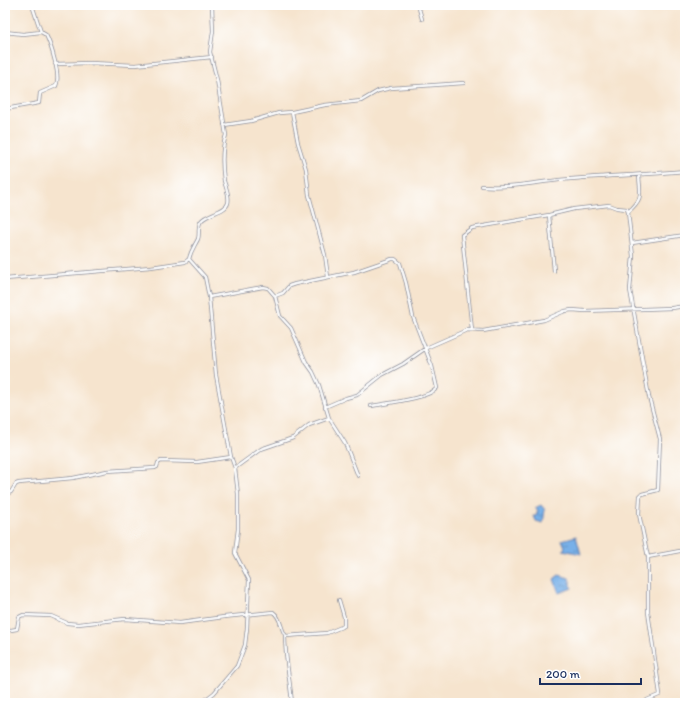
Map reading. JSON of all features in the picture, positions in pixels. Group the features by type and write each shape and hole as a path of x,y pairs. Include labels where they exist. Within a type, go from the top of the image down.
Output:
{"street":[{"path":"32,5 41,32"},
{"path":"5,279 151,267 185,262 189,259 192,249 198,239 201,220 210,214 225,208 228,204 222,162 223,144 226,135 210,48 213,30 212,5"},
{"path":"418,5 422,19"},
{"path":"645,5 646,7 673,5"},
{"path":"5,32 23,34 41,32 46,35 50,42 56,64 58,85 40,93 39,103 5,109"},
{"path":"56,64 90,63 134,65 212,57"},
{"path":"224,125 251,121 279,113 292,112 325,105 361,101 378,91 391,88 464,83"},
{"path":"292,112 298,144 306,169 309,195 325,255 328,277"},
{"path":"482,186 499,188 560,180 639,175 685,170"},
{"path":"628,212 638,203 640,198 639,175"},
{"path":"472,330 462,235 472,228 549,215 574,209 609,206 627,209 633,256 630,290 649,397 660,439 658,490 642,494 640,496 639,514 648,557 648,612 660,694 659,696 647,700 646,703"},
{"path":"549,215 554,271"},
{"path":"632,243 685,235"},
{"path":"189,259 205,277 209,297 216,375 231,457 235,468 238,494 238,529 235,553 249,580 247,614 248,628 245,645 236,666 214,693 203,703"},
{"path":"275,296 283,293 289,286 354,272 395,259 400,263 414,317 432,366 437,388 433,392 416,397 371,406"},
{"path":"209,297 263,287 268,288 275,296 280,316 291,328 306,362 313,372 319,385 329,418 345,443 358,476"},
{"path":"325,407 346,398 357,396 382,375 403,364 426,348 467,330 483,331 544,320 565,311 572,310 584,311 672,308 685,306"},
{"path":"235,468 260,449 293,438 309,426 329,418"},
{"path":"5,494 11,492 16,484 19,483 73,478 107,471 157,468 158,463 161,461 197,462 231,457"},
{"path":"648,557 685,550"},
{"path":"285,635 327,633 342,628 344,626 344,616 339,600"},
{"path":"5,631 17,629 19,617 23,615 51,616 67,623 78,624 124,619 180,623 273,612 277,614 281,621 285,635 285,653 288,664 292,703"}],"water":[{"path":"685,432 685,455 683,455 682,433"},
{"path":"541,505 545,510 543,523 536,521 534,516 536,516 538,510 535,508"},
{"path":"576,536 581,554 563,550 565,547 562,540"},
{"path":"559,575 569,578 572,588 559,593 554,579"}]}
